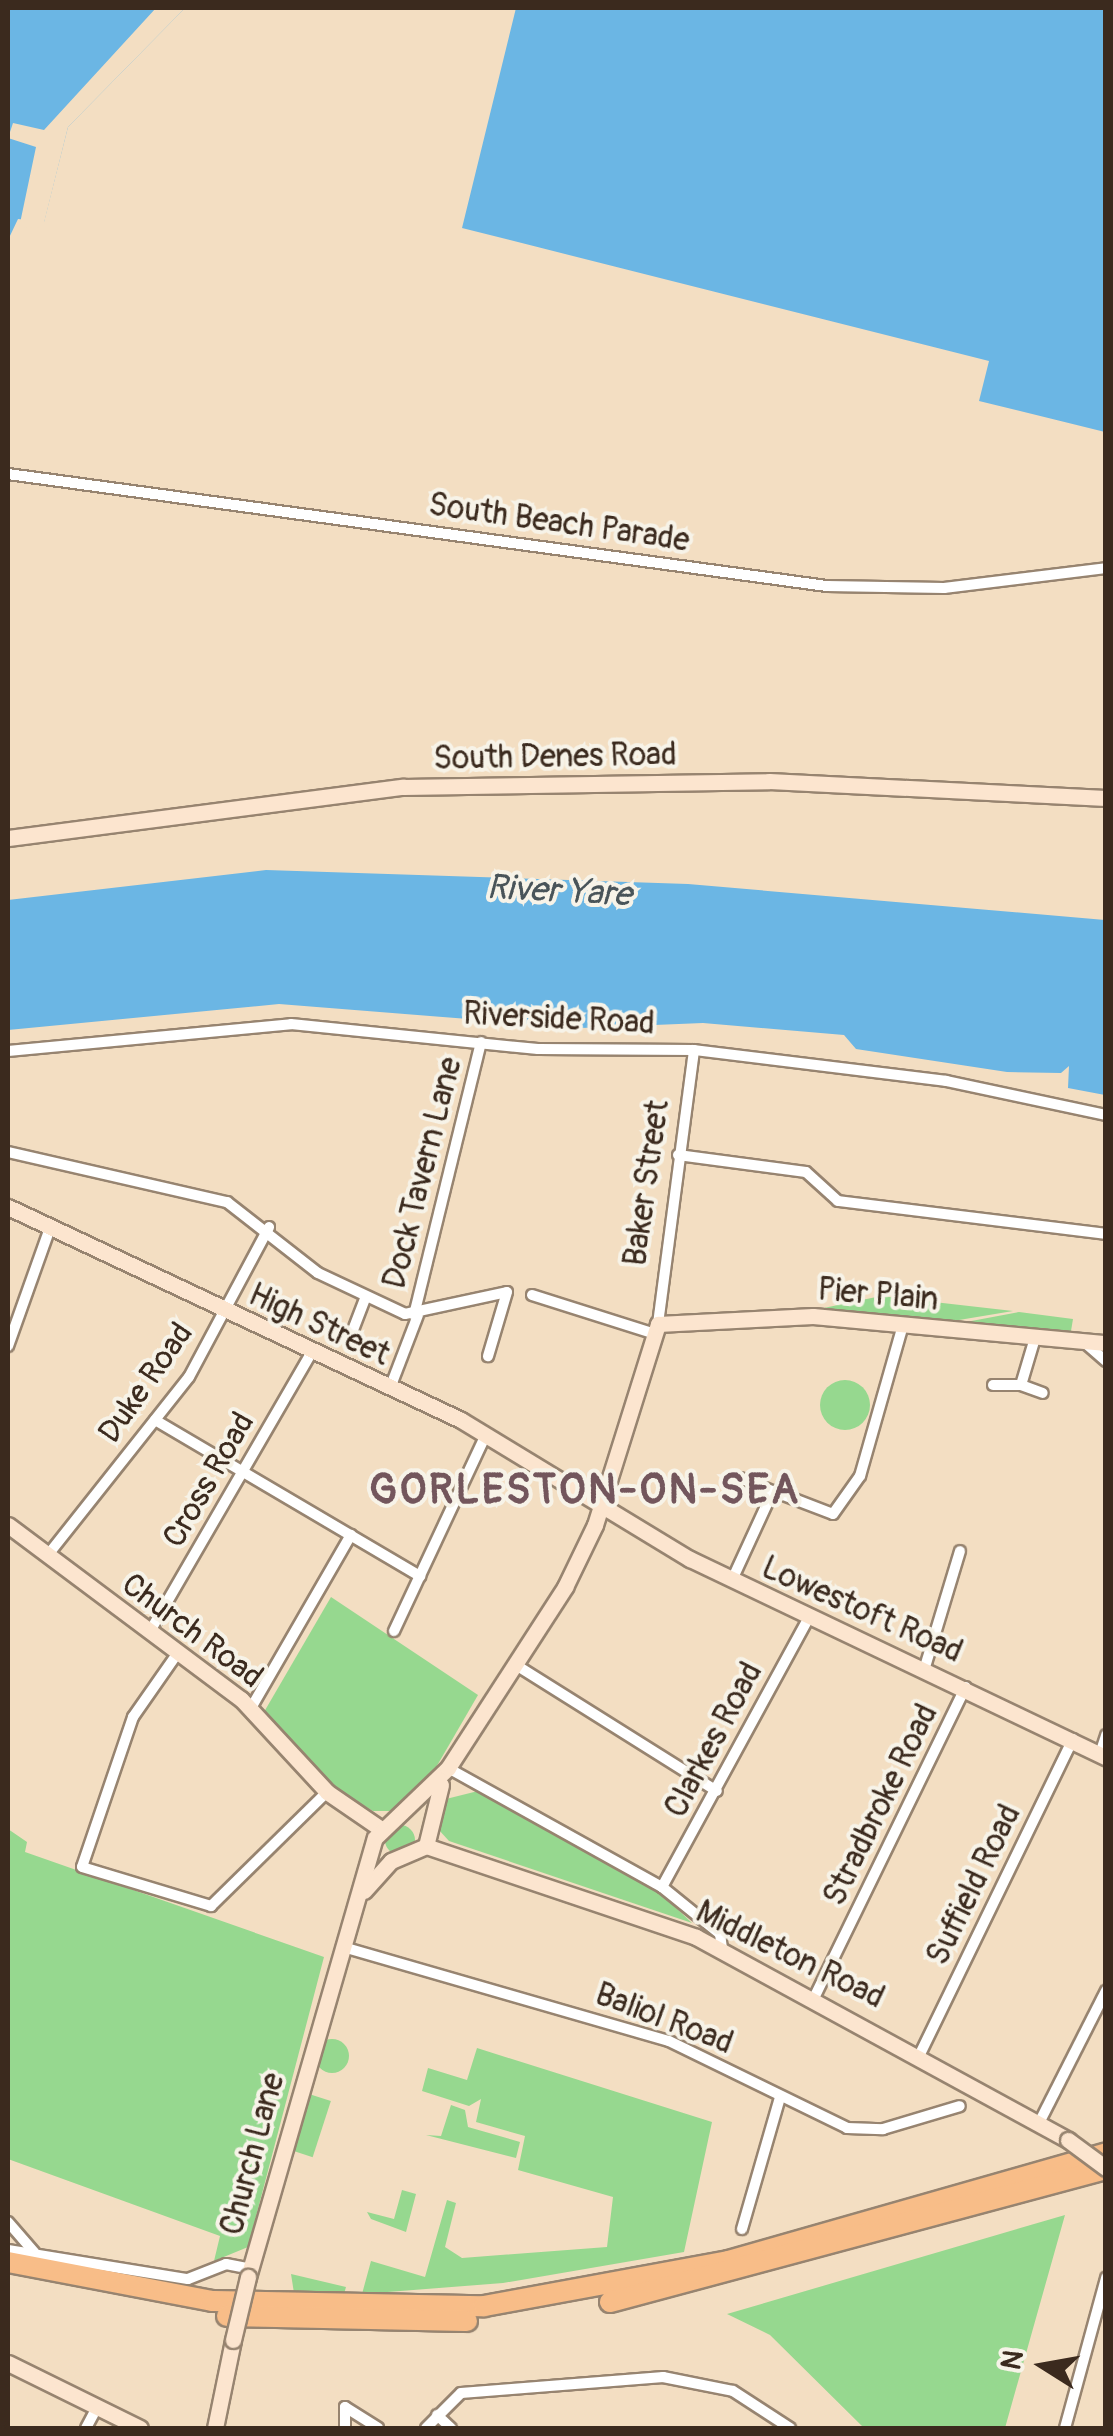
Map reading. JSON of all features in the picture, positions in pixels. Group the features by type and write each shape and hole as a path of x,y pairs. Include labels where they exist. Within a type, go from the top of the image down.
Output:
{"highway":[{"path":"8,2262 212,2301 484,2306 728,2261 1106,2153"},
{"path":"8,2276 266,2320 496,2319 730,2276 1106,2169"}],"street":[{"name":"South Beach Parade","path":"8,474 827,586 944,588 1106,568"},
{"name":"South Denes Road","path":"8,838 403,787 769,781 1106,798"},
{"name":"Riverside Road","path":"8,1051 291,1024 481,1042 694,1050 946,1082 1106,1115"},
{"name":"Dock Tavern Lane","path":"390,1388 416,1316 481,1042"},
{"name":"Baker Street","path":"600,1504 655,1328 694,1050"},
{"path":"8,1152 227,1202 269,1227 318,1273 365,1298 416,1316 507,1292 488,1356"},
{"path":"678,1155 806,1172 838,1201 1106,1234"},
{"name":"High Street","path":"8,1207 486,1435 600,1504"},
{"name":"Duke Road","path":"47,1556 155,1420 224,1312 269,1227"},
{"path":"8,1346 50,1228"},
{"path":"532,1295 655,1328"},
{"path":"353,1330 365,1298"},
{"name":"Pier Plain","path":"655,1328 761,1314 1106,1344"},
{"path":"740,1478 829,1515 860,1476 903,1324"},
{"path":"1020,1385 1035,1338"},
{"path":"1084,1342 1106,1361"},
{"name":"Cross Road","path":"149,1632 312,1352"},
{"path":"993,1384 1020,1385 1043,1393"},
{"path":"155,1420 420,1576"},
{"path":"394,1631 486,1435"},
{"path":"732,1580 773,1490"},
{"path":"381,1829 405,1819 448,1768 566,1586 600,1504"},
{"name":"Lowestoft Road","path":"600,1504 732,1580 924,1667 1103,1755"},
{"name":"Church Road","path":"8,1525 251,1708 326,1792 381,1829"},
{"path":"251,1708 351,1535"},
{"path":"924,1667 949,1564 960,1551"},
{"name":"Clarkes Road","path":"662,1887 808,1616"},
{"path":"177,1654 133,1717 82,1867 211,1906 326,1792"},
{"path":"516,1665 717,1791"},
{"name":"Stradbroke Road","path":"814,1998 966,1687"},
{"path":"1103,1755 1106,1735"},
{"name":"Suffield Road","path":"921,2052 1073,1740"},
{"path":"405,1819 426,1839 448,1768"},
{"path":"448,1768 662,1887 720,1934 722,1949"},
{"name":"Church Lane","path":"214,2428 249,2273 381,1829"},
{"name":"Middleton Road","path":"426,1839 722,1949 921,2052 1040,2121 1106,2169"},
{"name":"Church Lane","path":"359,1898 391,1861 426,1839"},
{"path":"376,1850 391,1861"},
{"name":"Baliol Road","path":"343,1947 654,2036 780,2097 860,2129 960,2106"},
{"path":"1040,2121 1106,1991"},
{"path":"742,2230 780,2097"},
{"path":"8,2222 35,2252"},
{"path":"8,2250 188,2280 226,2264 249,2273"},
{"path":"1065,2428 1106,2278"},
{"path":"8,2363 140,2428"},
{"path":"426,2428 462,2393 663,2377 733,2391 776,2424 790,2428"},
{"path":"86,2428 97,2407"},
{"path":"345,2428 346,2407 378,2428"},
{"path":"437,2416 451,2428"}],"green space":[{"path":"881,1296 1013,1311 953,1321 819,1309"},
{"path":"1019,1312 1073,1319 1071,1331 966,1322"},
{"path":"845,1380 863,1387 870,1405 863,1423 845,1430 827,1423 820,1405 827,1387"},
{"path":"331,1597 478,1695 431,1776 399,1811 373,1811 334,1788 264,1712"},
{"path":"478,1791 652,1885 692,1923 449,1841 438,1829 442,1800"},
{"path":"400,1825 411,1829 415,1840 411,1851 400,1855 389,1851 385,1840 389,1829"},
{"path":"8,1829 27,1842 25,1852 324,1957 248,2247 214,2261 220,2236 8,2159"},
{"path":"332,2039 344,2044 349,2056 344,2068 332,2073 320,2068 315,2056 320,2044"},
{"path":"477,2048 712,2122 684,2252 503,2283 362,2294 371,2261 425,2277 447,2200 456,2203 445,2247 462,2258 607,2247 613,2197 518,2170 525,2136 476,2122 481,2099 469,2106 422,2091 428,2068 467,2080"},
{"path":"309,2094 331,2101 313,2157 291,2150"},
{"path":"451,2105 465,2110 468,2127 520,2142 516,2158 426,2135 441,2136"},
{"path":"402,2190 416,2194 406,2232 371,2219 367,2212 394,2219"},
{"path":"1065,2215 1005,2428 864,2428 770,2335 727,2314"},
{"path":"291,2274 346,2287 344,2294 294,2293"}],"water":[{"path":"8,8 185,8 68,127 44,222 18,219 8,240"},
{"path":"516,8 1105,8 1105,432 979,401 989,361 462,228"},
{"name":"River Yare","path":"266,870 688,884 1105,920 1105,1095 1068,1088 1069,1066 1061,1073 1007,1072 856,1049 844,1035 703,1023 581,1028 279,1004 8,1030 8,900"}],"pier":[{"path":"156,8 185,8 68,127 43,227 19,228 36,147 8,138 13,123 44,130"}],"district":[{"name":"GORLESTON-ON-SEA","path":"585,1490"}]}
